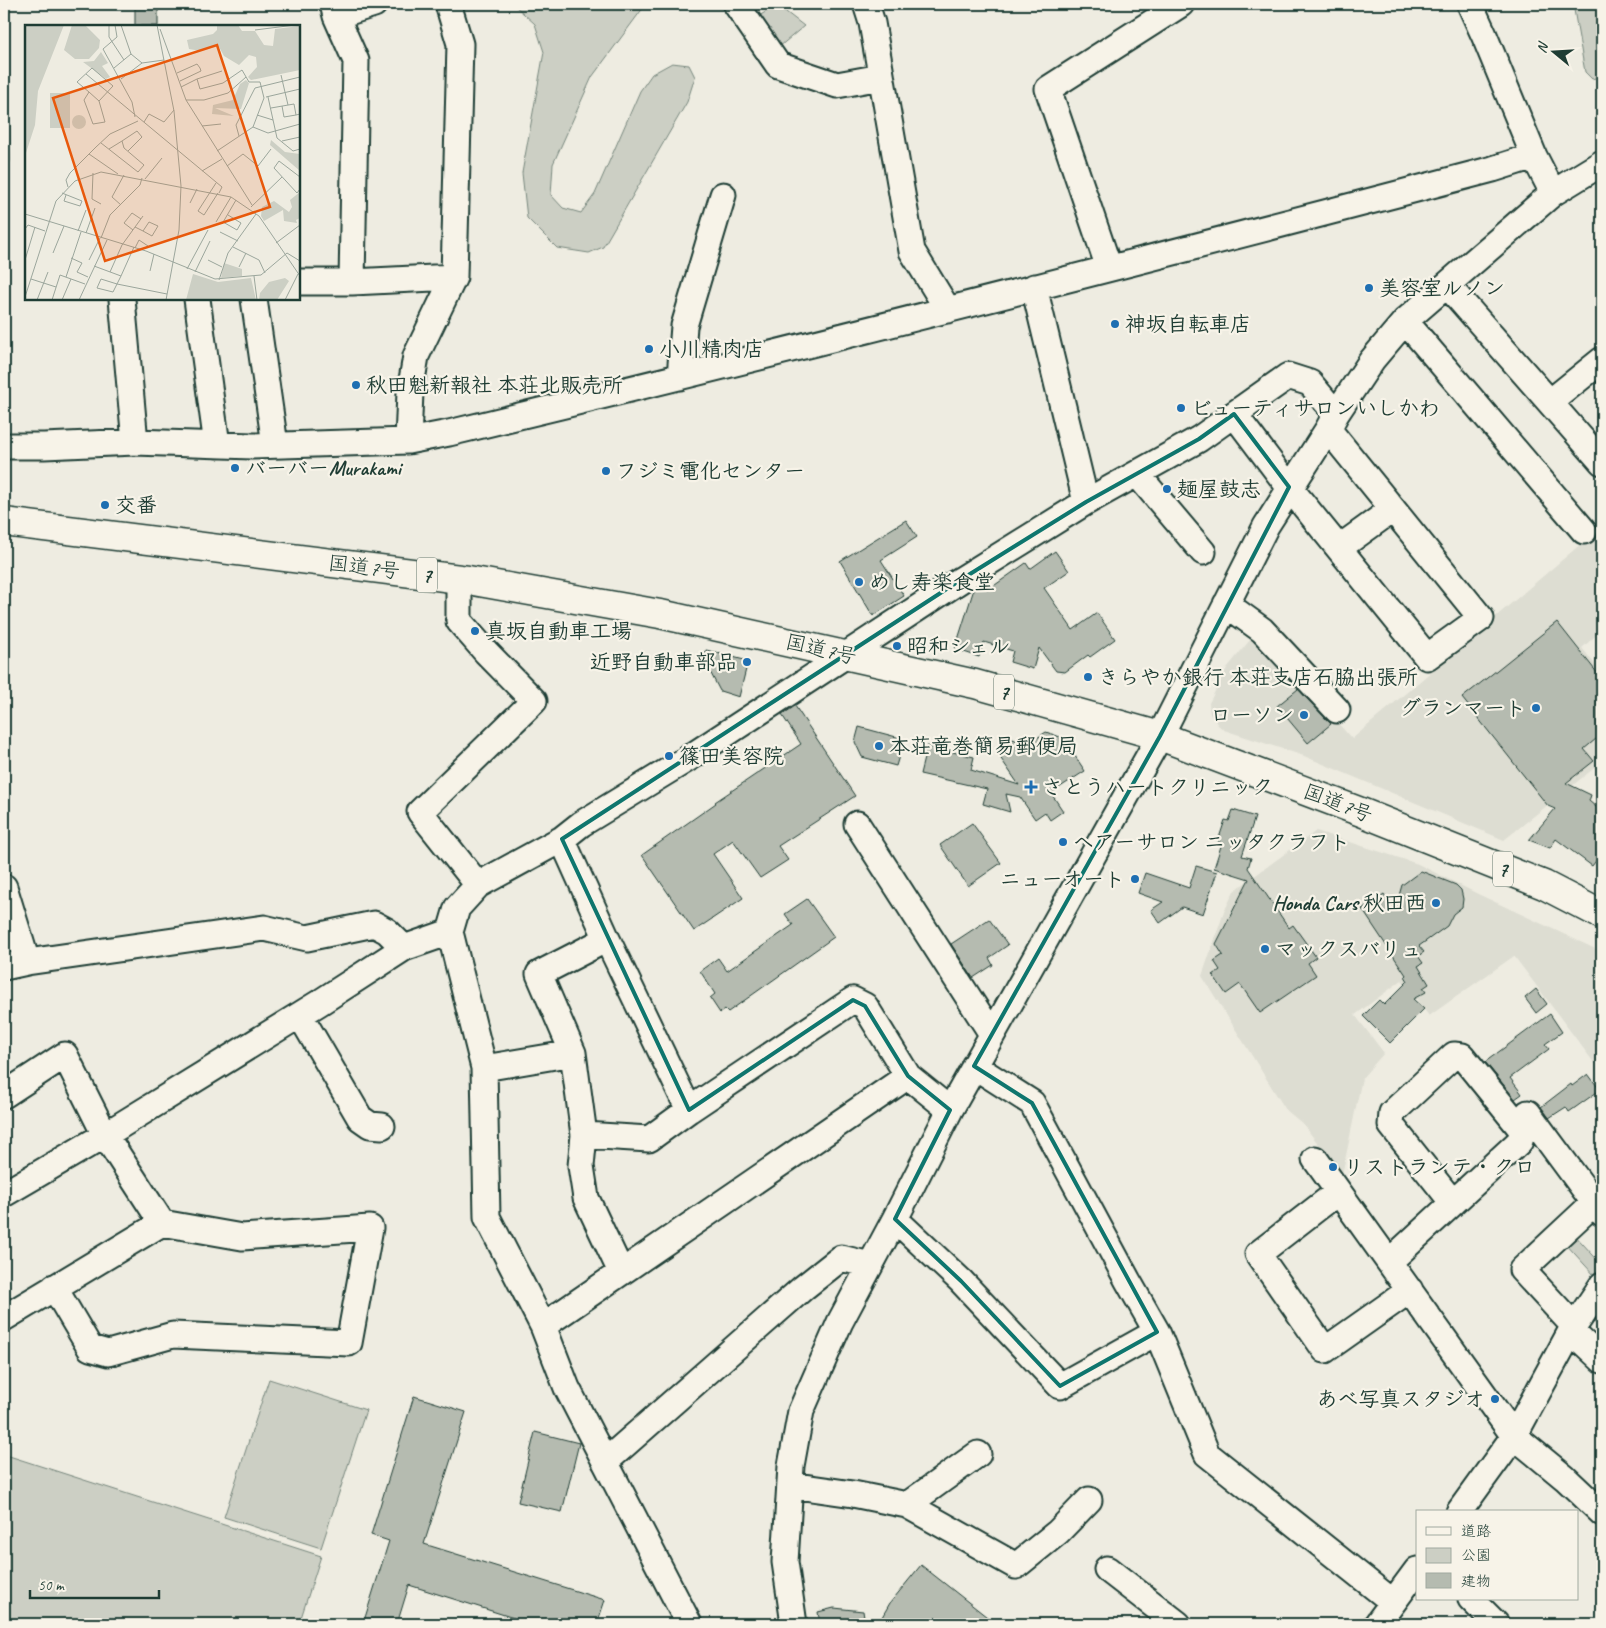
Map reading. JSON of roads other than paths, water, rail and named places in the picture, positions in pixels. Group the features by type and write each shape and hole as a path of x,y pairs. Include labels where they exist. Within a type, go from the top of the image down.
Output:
{"highway":[{"name":"国道7号","path":"4,522 459,579 660,614 975,684 1160,736 1544,885 1602,915"}],"street":[{"path":"352,282 356,61 335,10 374,4"},
{"path":"408,441 410,392 416,356 454,277 460,44 448,4"},
{"path":"736,4 778,65 837,85 881,77"},
{"path":"866,4 872,23 912,251 948,310"},
{"path":"1110,268 1048,89 1181,4"},
{"path":"1470,4 1534,156 1554,192"},
{"path":"4,446 135,442 275,445 408,441 449,434 948,310 1484,171 1534,156"},
{"path":"794,1624 785,1562 791,1466 801,1411 840,1322 950,1110 1160,736 1266,526 1289,487 1372,360 1405,321 1554,192 1602,163"},
{"path":"680,377 684,326 723,195"},
{"path":"300,282 352,282 454,277"},
{"path":"1447,285 1602,462"},
{"path":"1034,287 1086,502"},
{"path":"122,300 135,442"},
{"path":"197,300 218,445"},
{"path":"254,300 275,445"},
{"path":"1405,321 1584,531"},
{"path":"1550,402 1602,360"},
{"path":"689,1624 562,1377 543,1326 487,1217 484,1068 450,932 457,908 478,885 562,839 581,824 688,758 954,584 1086,502 1199,439 1234,414 1288,376 1310,383 1332,422 1393,509 1481,618 1427,658 1289,487 1234,414"},
{"path":"1137,474 1203,552"},
{"path":"1339,548 1393,509"},
{"path":"459,579 460,622 486,652 534,701 420,812 478,885"},
{"path":"1226,604 1262,630 1337,710"},
{"path":"857,824 992,1034"},
{"path":"562,839 607,939 689,1110"},
{"path":"4,887 15,964 264,928 307,938 374,924 387,931 404,948"},
{"path":"4,1194 105,1135 300,1015 404,948 450,932"},
{"path":"607,939 539,974 573,1052 584,1135 581,1166 586,1198 620,1272"},
{"path":"584,1135 649,1139 689,1110 854,1000 864,1006 908,1076 950,1110"},
{"path":"300,1015 360,1118 370,1126 382,1126"},
{"path":"484,1068 573,1052"},
{"path":"4,1095 65,1055 105,1135 162,1223"},
{"path":"1389,1262 1520,1141 1522,1130 1462,1056 1454,1055 1392,1113 1391,1125 1453,1202"},
{"path":"974,1066 1032,1103 1157,1332 1207,1454 1389,1615 1416,1572"},
{"path":"543,1326 908,1076"},
{"path":"1528,1113 1598,1208 1522,1270 1602,1360"},
{"path":"1315,1159 1514,1436 1565,1478 1602,1513"},
{"path":"1338,1192 1258,1254 1325,1350 1410,1290"},
{"path":"895,1219 961,1281 1060,1386 1157,1332"},
{"path":"4,1318 54,1287 162,1223 242,1237 370,1228 349,1343 172,1335 108,1353 90,1348 54,1287"},
{"path":"605,1462 803,1288 841,1258 870,1265"},
{"path":"1460,1510 1514,1436 1572,1328 1602,1285"},
{"path":"907,1505 978,1454"},
{"path":"790,1485 853,1494 907,1505 1016,1566 1058,1532 1089,1500"},
{"path":"1107,1569 1178,1624"},
{"path":"1472,1600 1496,1624"}],"place":[{"name":"美容室ルノン","path":"1369,288"},
{"name":"神坂自転車店","path":"1115,324"},
{"name":"小川精肉店","path":"649,349"},
{"name":"秋田魁新報社 本荘北販売所","path":"356,385"},
{"name":"ビューティサロンいしかわ","path":"1181,408"},
{"name":"バーバーMurakami","path":"235,468"},
{"name":"フジミ電化センター","path":"606,471"},
{"name":"麺屋鼓志","path":"1167,489"},
{"name":"交番","path":"105,505"},
{"name":"めし寿楽食堂","path":"859,582"},
{"name":"真坂自動車工場","path":"475,631"},
{"name":"昭和シェル","path":"897,646"},
{"name":"近野自動車部品","path":"747,662"},
{"name":"きらやか銀行 本荘支店石脇出張所","path":"1088,677"},
{"name":"グランマート","path":"1536,708"},
{"name":"ローソン","path":"1304,715"},
{"name":"本荘竜巻簡易郵便局","path":"879,746"},
{"name":"篠田美容院","path":"669,756"},
{"name":"さとうハートクリニック","path":"1031,787"},
{"name":"ヘアーサロン ニッタクラフト","path":"1063,842"},
{"name":"ニューオート","path":"1135,879"},
{"name":"Honda Cars 秋田西","path":"1436,903"},
{"name":"マックスバリュ","path":"1265,949"},
{"name":"リストランテ・クロ","path":"1333,1167"},
{"name":"あべ写真スタジオ","path":"1495,1399"}]}
